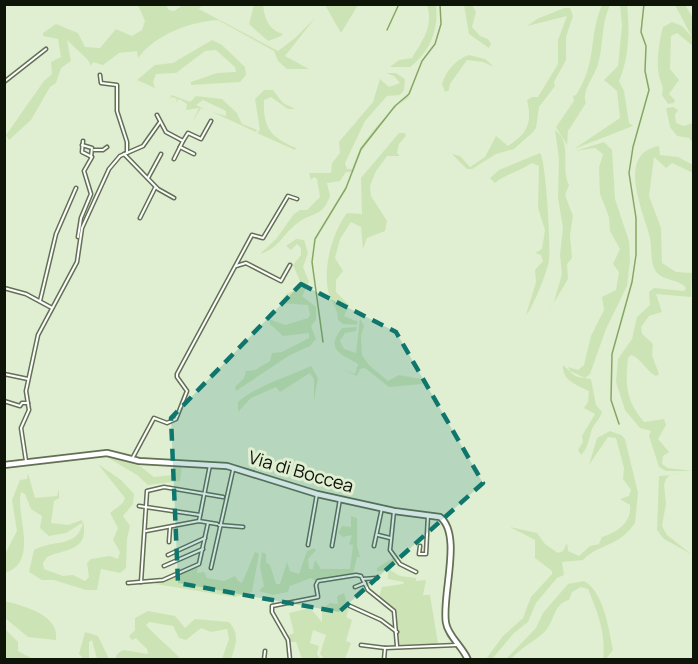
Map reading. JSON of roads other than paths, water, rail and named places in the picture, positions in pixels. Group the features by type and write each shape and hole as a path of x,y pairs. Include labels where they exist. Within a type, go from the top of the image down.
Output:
{"street":[{"path":"4,82 46,49"},
{"path":"100,75 101,84 117,85 117,111 127,144 125,153"},
{"path":"157,115 167,132 183,141"},
{"path":"174,159 188,133 201,139 211,121"},
{"path":"79,239 84,222 108,171 125,153 142,147 160,122"},
{"path":"83,141 82,153 91,157"},
{"path":"82,146 94,150 103,150 107,147"},
{"path":"180,147 194,154"},
{"path":"26,461 21,428 29,411 26,393 28,379 38,334 78,260 80,220 92,194 84,170 94,150"},
{"path":"125,153 155,187 174,198"},
{"path":"147,178 161,154"},
{"path":"140,218 155,187"},
{"path":"40,301 56,232 76,188"},
{"path":"132,460 154,418 167,423 176,419 187,391 177,374 252,234 264,237 287,196 297,199"},
{"path":"235,266 246,263 281,281 290,265"},
{"path":"4,288 25,293 52,308"},
{"path":"4,374 28,379"},
{"path":"4,401 20,406 22,403 28,403"},
{"name":"Via di Boccea","path":"4,465 57,457 81,458 105,453 132,460 231,466 317,494 394,511 428,515"},
{"path":"199,521 210,465"},
{"path":"211,568 231,470 250,476 251,473"},
{"path":"141,582 147,491 158,487 223,497"},
{"path":"308,544 317,494"},
{"path":"332,546 340,499"},
{"path":"139,506 200,514"},
{"path":"374,546 382,508"},
{"path":"394,511 390,550 394,558 405,568 416,572"},
{"path":"420,546 419,554 426,554 428,515 441,518 447,530 451,569 446,596 446,623 468,660"},
{"path":"145,531 199,521 243,527"},
{"path":"128,583 166,579 199,564 208,523"},
{"path":"169,542 170,527"},
{"path":"376,535 390,538"},
{"path":"168,555 205,538"},
{"path":"164,566 203,549"},
{"path":"290,660 288,640 272,612 272,607 318,597 316,585 318,581 357,574 369,591 393,609 397,646"},
{"path":"355,587 364,581 377,578"},
{"path":"350,606 379,619 396,632"},
{"path":"361,645 384,648 460,645"},
{"path":"384,648 384,660"},
{"path":"264,651 264,660"}],"waterway":[{"path":"387,30 399,4"},
{"path":"323,342 312,262 315,239 346,188 361,149 395,106 409,94 422,61 435,44 441,24 440,4"},
{"path":"619,424 611,400 612,354 632,282 636,255 636,218 629,173 633,147 649,90 645,71 646,46 641,32 644,4"}]}
